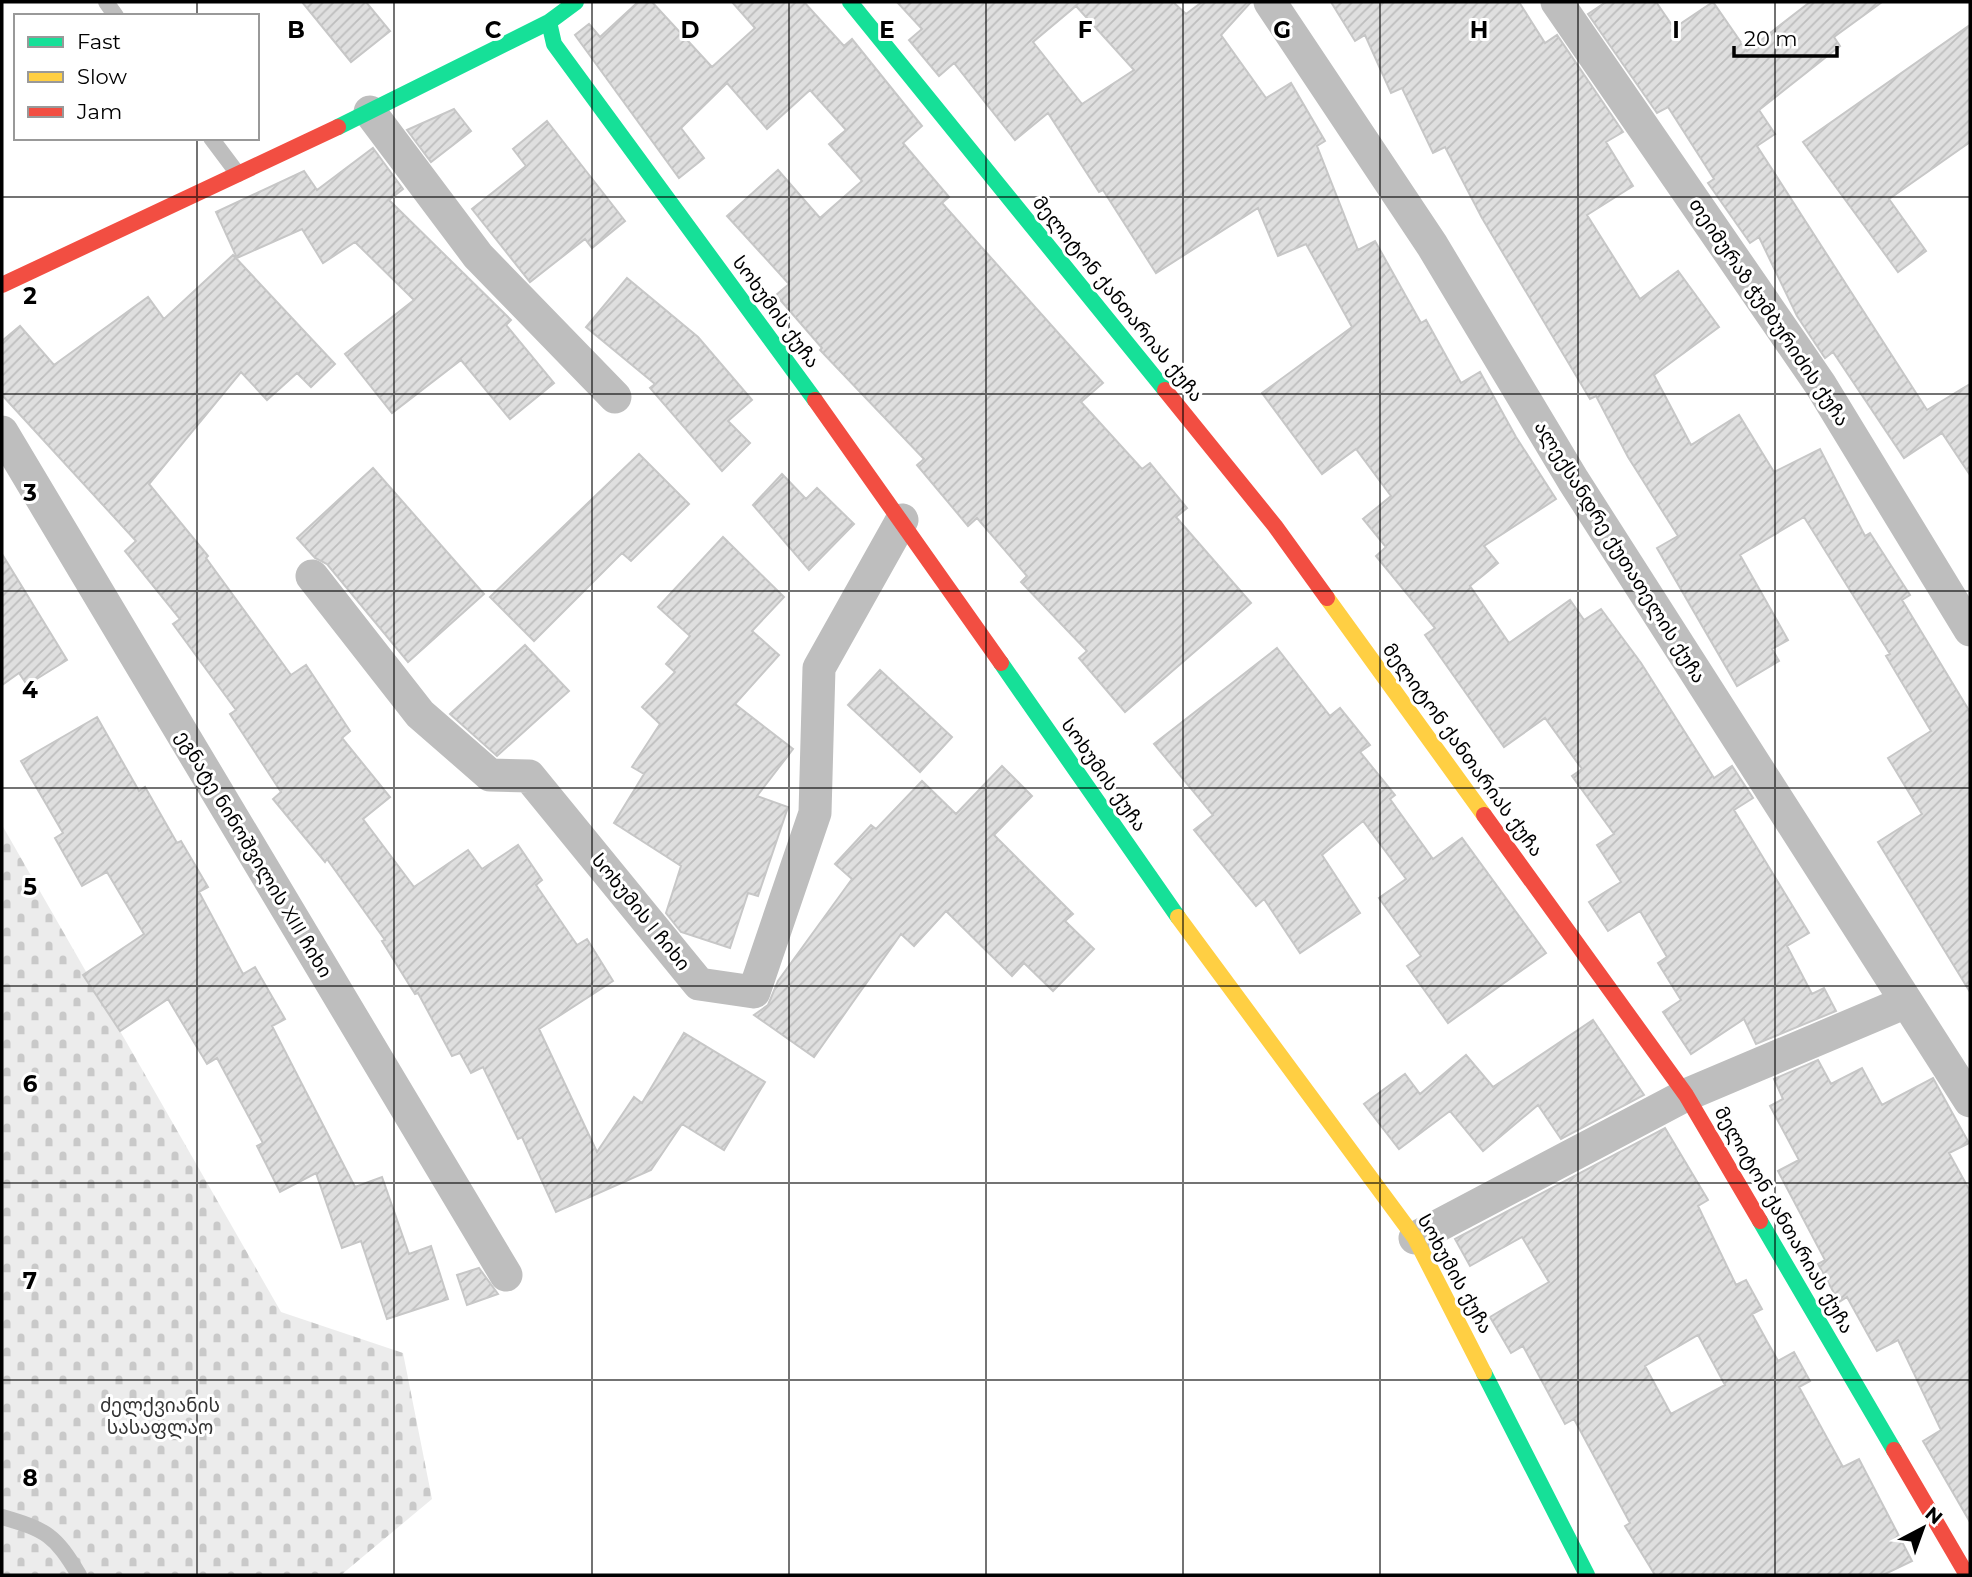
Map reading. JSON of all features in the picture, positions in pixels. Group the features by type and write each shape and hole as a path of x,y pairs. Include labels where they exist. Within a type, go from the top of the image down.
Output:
{"street":[{"path":"2,285 370,112 541,12 576,2"},
{"name":"მელიტონ ქანთარიას ქუჩა","path":"850,2 1275,526 1686,1095 1966,1575"},
{"name":"ალექსანდრე ქუთათელის ქუჩა","path":"1270,2 1432,245 1580,492 1970,1101"},
{"name":"თეიმურაზ ჭუმბურიძის ქუჩა","path":"1557,2 1820,384 1970,630"},
{"name":"სოხუმის ქუჩა","path":"541,12 554,44 902,520 1147,874 1415,1238 1587,1575"},
{"path":"370,112 478,256 615,397"},
{"name":"ეგნატე ნინოშვილის XIII ჩიხი","path":"2,432 506,1275"},
{"name":"სოხუმის I ჩიხი","path":"312,576 420,714 490,775 529,776 699,984 754,992 815,813 819,668 902,520"},
{"path":"1415,1238 1686,1095 1906,1002"}],"lane":[{"path":"212,140 238,174"},
{"path":"2,1517 37,1527 61,1544 79,1575"}],"green space":[{"name":"ძელქვიანის სასაფლაო","path":"2,825 281,1312 403,1353 432,1499 341,1575 2,1575"}],"building":[{"path":"302,2 366,2 390,31 351,62"},
{"path":"638,2 652,2 712,67 755,28 732,2 804,2 844,46 852,39 922,126 903,143 949,197 942,203 1103,383 1081,402 1142,469 1150,463 1187,508 1176,517 1251,603 1125,712 1079,658 1087,651 1021,582 1027,576 977,518 968,526 917,465 924,459 820,350 822,348 776,295 789,284 727,216 778,170 820,218 862,181 829,144 846,130 810,90 767,129 727,83 681,128 704,158 679,178 575,35 589,24 600,37"},
{"path":"897,2 1173,2 1186,14 1202,2 1251,2 1221,35 1266,98 1291,83 1325,141 1317,146 1358,250 1375,241 1421,323 1426,320 1461,383 1480,372 1516,437 1556,499 1484,546 1498,563 1470,586 1509,643 1570,600 1584,620 1601,609 1641,663 1714,778 1732,766 1753,798 1734,810 1809,933 1787,946 1812,994 1824,988 1836,1011 1756,1044 1744,1019 1691,1054 1663,1012 1681,1000 1658,963 1667,957 1640,911 1608,931 1589,902 1621,882 1597,845 1614,834 1572,776 1582,769 1545,718 1504,747 1425,635 1435,628 1376,556 1386,547 1363,519 1391,496 1356,449 1322,474 1262,393 1352,327 1306,244 1278,256 1258,208 1156,273 1103,190 1099,192 1048,113 1015,140 954,63 939,76 909,40 922,29","holes":["1076,6 1134,70 1082,104 1033,42"]},
{"path":"1331,2 1519,2 1545,43 1557,35 1623,132 1606,142 1633,186 1587,215 1640,299 1678,271 1719,327 1654,375 1691,445 1739,415 1774,472 1820,449 1865,536 1870,533 1910,595 1902,600 1970,712 1970,992 1878,842 1922,814 1888,758 1931,731 1886,656 1890,654 1804,517 1740,555 1788,640 1772,649 1779,661 1737,686 1657,548 1678,536 1628,457 1596,396 1590,399 1482,218 1445,147 1433,153 1402,88 1391,93 1365,35 1355,41"},
{"path":"1606,2 1656,2 1674,28 1713,2 1747,51 1810,2 1882,2 1834,37 1840,46 1759,110 1775,134 1757,146 1927,410 1970,384 1970,475 1942,433 1904,458 1833,352 1825,358 1797,316 1759,237 1750,243 1708,183 1714,179 1668,107 1657,113 1588,14"},
{"path":"1970,25 1970,142 1889,199 1926,251 1898,272 1803,142"},
{"path":"454,109 471,131 431,162 407,130"},
{"path":"547,121 625,221 592,248 585,239 530,282 472,209 526,166 513,149"},
{"path":"373,148 403,189 389,200 511,320 506,325 554,383 510,419 461,360 392,413 345,354 414,300 355,242 323,263 302,229 237,258 216,212 304,171 317,190"},
{"path":"233,255 335,364 311,387 297,373 267,400 241,372 149,484 208,556 206,558 291,675 306,665 350,731 342,738 390,797 363,819 414,887 468,850 482,869 518,845 542,880 536,885 577,945 587,939 613,981 539,1029 597,1152 634,1097 642,1103 684,1033 765,1082 724,1150 682,1124 651,1170 556,1212 522,1137 518,1139 483,1067 471,1073 460,1053 452,1056 418,993 415,994 382,941 385,940 327,859 325,862 273,799 281,792 230,714 236,710 173,624 180,619 125,551 136,541 2,395 2,341 20,326 54,365 148,297 164,319"},
{"path":"627,278 698,337 752,400 728,421 750,443 722,471 650,388 655,384 586,327"},
{"path":"639,454 689,504 631,561 622,553 534,641 490,597"},
{"path":"373,468 484,594 408,662 327,564 315,558 297,538"},
{"path":"782,474 806,499 817,488 854,524 809,570 753,505"},
{"path":"723,537 784,597 752,631 779,655 735,704 793,749 757,796 788,807 758,896 748,893 730,948 681,932 666,913 681,866 614,823 644,774 632,767 660,724 642,707 675,672 666,664 690,636 658,607"},
{"path":"2,554 67,660 27,685 19,673 2,685"},
{"path":"525,645 569,691 497,756 450,714"},
{"path":"1277,648 1330,716 1340,708 1370,745 1360,752 1395,795 1390,799 1433,859 1462,838 1546,953 1448,1023 1407,966 1421,956 1379,898 1406,879 1363,821 1322,855 1360,913 1300,953 1264,899 1256,906 1194,830 1213,815 1154,744"},
{"path":"880,670 952,737 920,772 848,705"},
{"path":"97,717 139,791 145,787 177,843 181,841 208,887 199,892 243,974 255,967 285,1019 272,1026 355,1187 382,1177 409,1254 431,1246 448,1299 387,1319 361,1241 342,1248 316,1173 280,1192 257,1146 263,1143 217,1058 207,1064 168,999 120,1031 83,975 144,934 107,872 82,886 55,838 63,833 21,761"},
{"path":"1002,766 1032,796 994,835 1073,914 1065,921 1094,949 1053,991 1024,963 1012,976 946,911 914,946 901,934 814,1057 754,1015 768,1005 778,981 852,879 835,864 871,825 876,829 922,781 956,814"},
{"path":"1593,1020 1644,1095 1561,1139 1538,1105 1483,1151 1450,1111 1399,1149 1364,1104 1405,1074 1420,1094 1466,1055 1493,1087"},
{"path":"1818,1060 1831,1084 1862,1068 1882,1105 1933,1078 1969,1143 1949,1153 1970,1191 1970,1522 1923,1441 1941,1430 1898,1340 1877,1351 1847,1297 1839,1302 1818,1264 1825,1260 1778,1171 1799,1160 1770,1106 1783,1099 1774,1079"},
{"path":"1665,1128 1708,1200 1698,1206 1736,1285 1746,1280 1762,1309 1752,1314 1778,1361 1794,1352 1810,1381 1799,1387 1843,1467 1859,1459 1912,1561 1883,1575 1655,1575 1625,1526 1630,1523 1574,1419 1565,1424 1523,1346 1511,1353 1490,1317 1549,1282 1522,1237 1470,1266 1455,1239","holes":["1698,1335 1725,1385 1671,1414 1645,1366"]},
{"path":"479,1268 498,1294 467,1305 457,1275"}],"traffic: fast":[{"path":"338,127 549,22 576,2"},
{"path":"850,2 1165,390"},
{"path":"549,22 554,44 815,400"},
{"path":"1001,663 1178,917"},
{"path":"1760,1221 1894,1450"},
{"path":"1484,1373 1587,1575"}],"traffic: slow":[{"path":"1327,598 1484,815"},
{"path":"1178,917 1415,1238 1484,1373"}],"traffic: jam":[{"path":"2,285 338,127"},
{"path":"1165,390 1275,526 1327,598"},
{"path":"815,400 1001,663"},
{"path":"1484,815 1686,1095 1760,1221"},
{"path":"1894,1450 1967,1575"}]}
